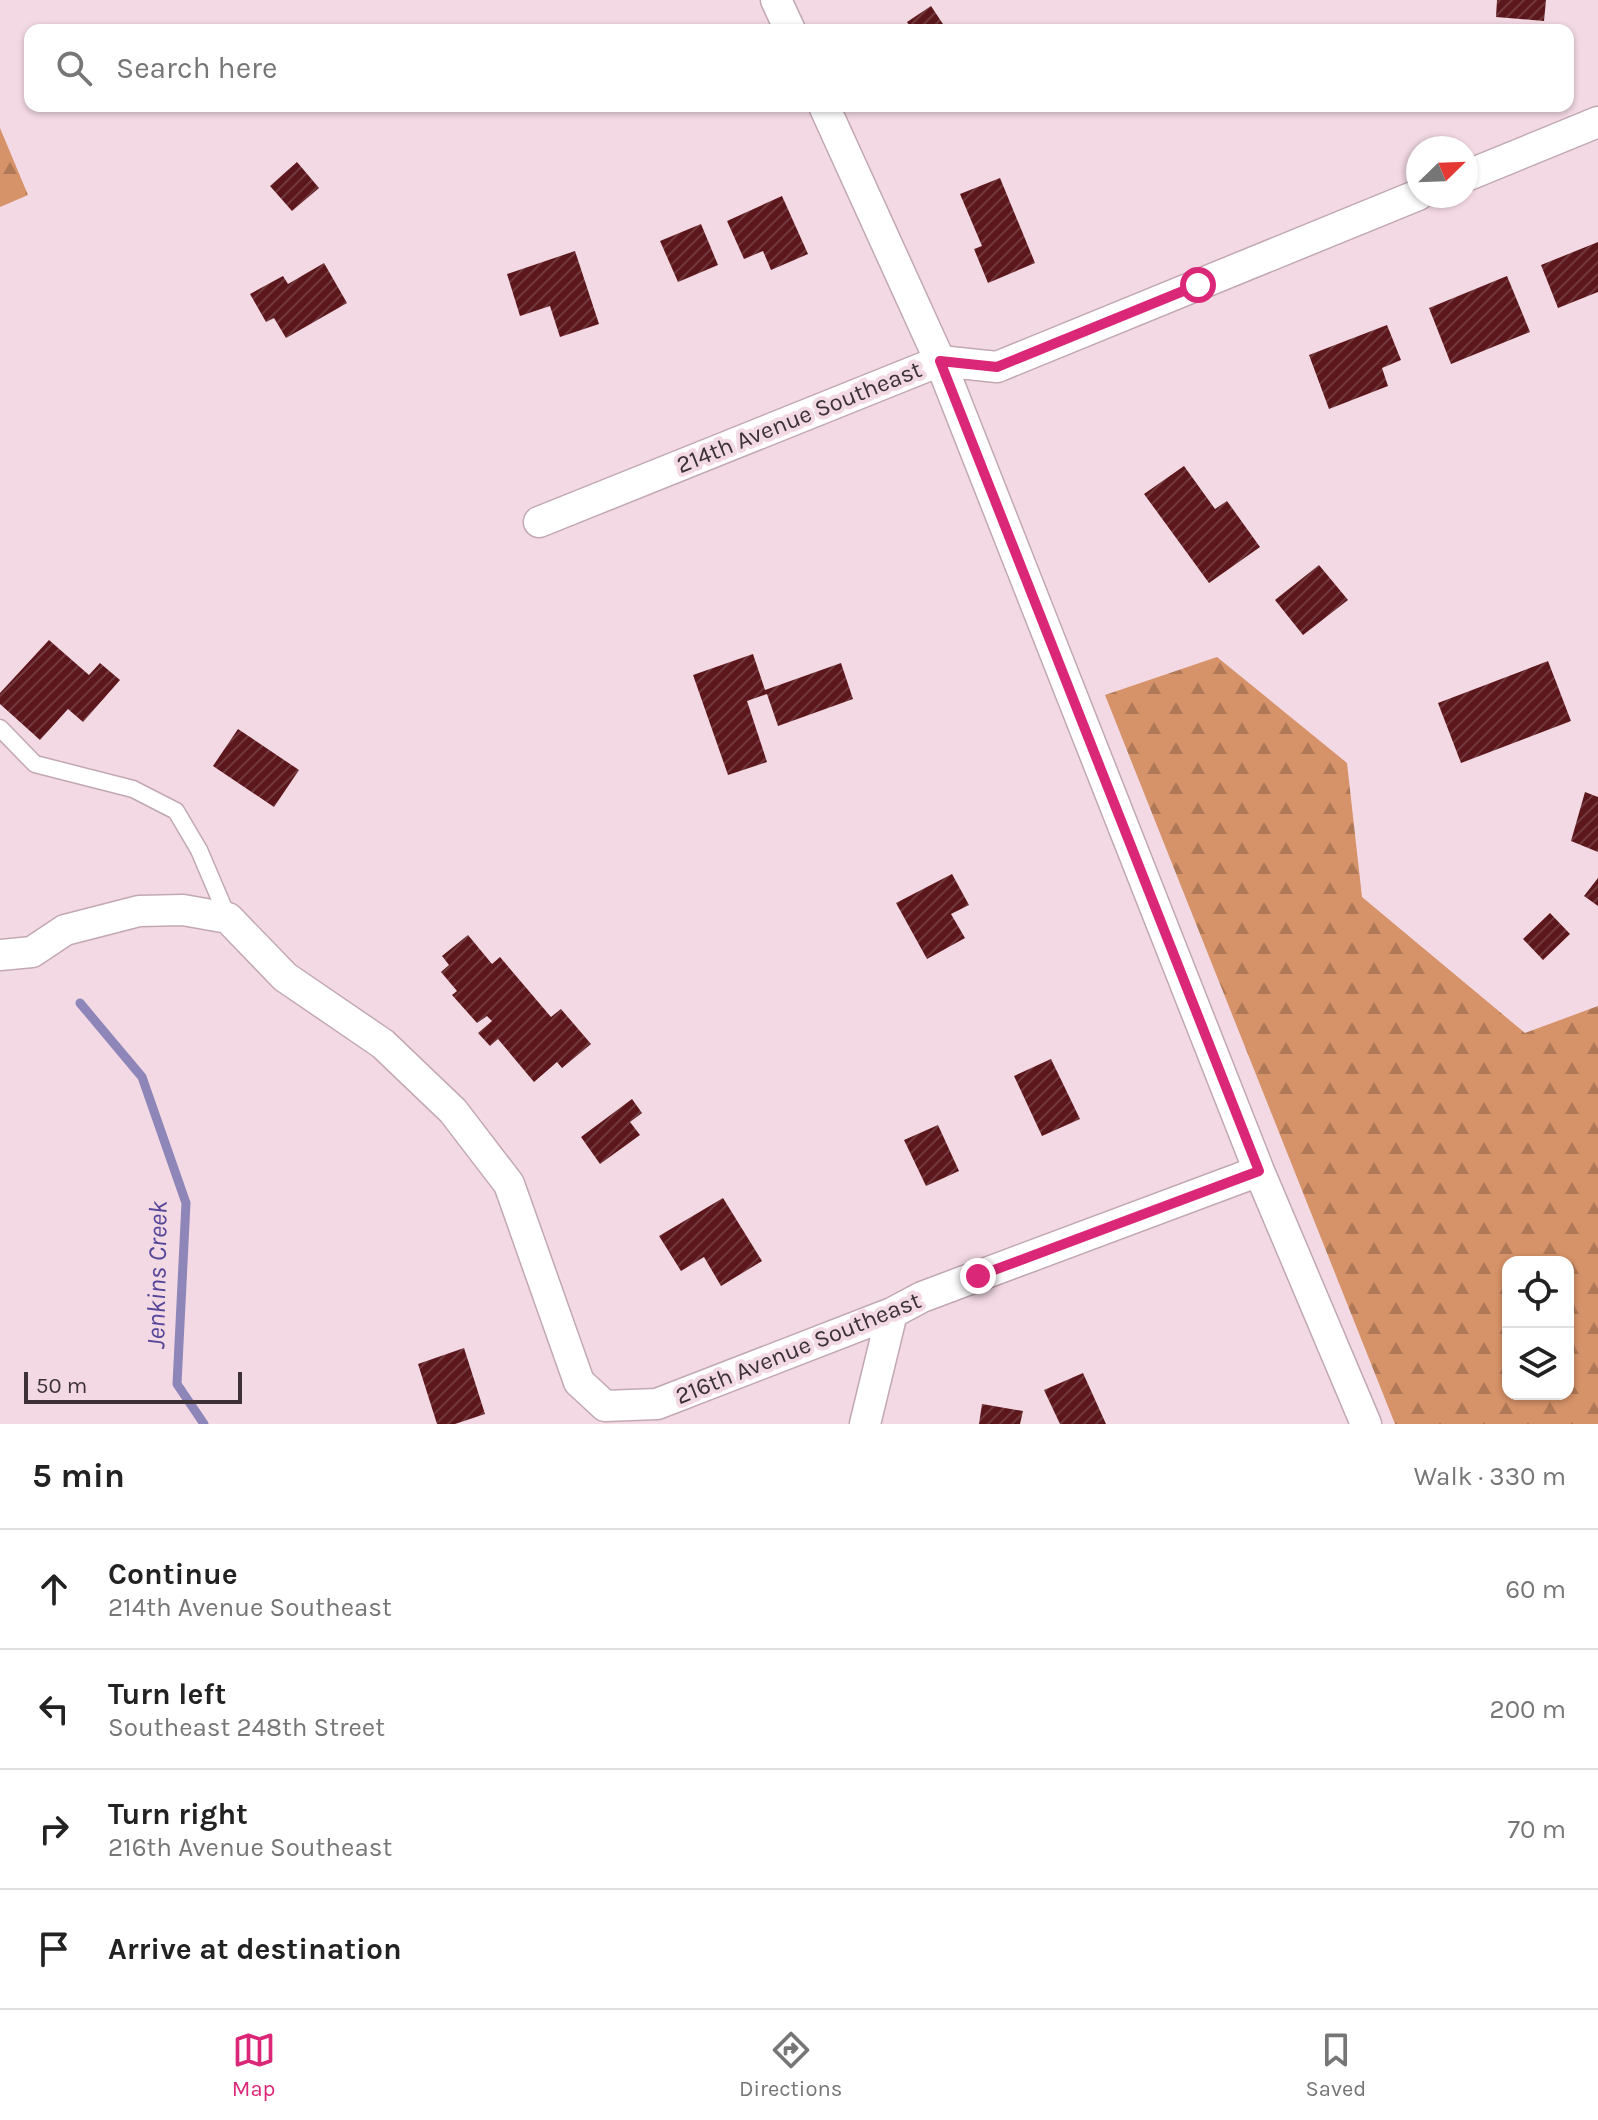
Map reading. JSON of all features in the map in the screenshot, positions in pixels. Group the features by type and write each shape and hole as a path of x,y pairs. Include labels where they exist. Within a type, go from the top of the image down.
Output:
{"street":[{"path":"776,0 787,24"},
{"path":"827,112 940,361 1259,1171 1366,1424"},
{"path":"1478,171 1598,122"},
{"name":"214th Avenue Southeast","path":"539,522 940,361 997,367 1406,200"},
{"path":"0,955 32,952 65,930 139,911 183,910 228,918"},
{"name":"216th Avenue Southeast","path":"228,918 285,977 383,1044 453,1111 509,1184 579,1382 605,1406 657,1404 892,1313 922,1297 1259,1171"},
{"path":"865,1424 892,1313"}],"lane":[{"path":"0,728 35,764 133,789 176,811 199,850 228,918"}],"green space":[{"path":"0,128 28,195 0,207"},
{"path":"1217,657 1347,763 1362,897 1525,1033 1598,1006 1598,1424 1395,1424 1105,695"}],"building":[{"path":"1497,0 1546,0 1544,21 1496,17"},
{"path":"931,6 943,24 908,24"},
{"path":"297,162 319,188 292,211 270,186"},
{"path":"1000,178 1035,263 988,283 974,249 982,246 960,194"},
{"path":"782,196 808,254 771,270 763,251 744,259 727,221"},
{"path":"701,224 718,265 678,282 660,241"},
{"path":"1598,242 1598,292 1558,308 1541,265"},
{"path":"575,251 599,324 560,337 550,306 520,316 507,274"},
{"path":"324,263 347,303 286,338 274,318 266,322 250,294 283,276 288,284"},
{"path":"1507,276 1530,332 1451,364 1429,308"},
{"path":"1387,325 1401,360 1382,368 1388,386 1329,409 1309,355"},
{"path":"1184,466 1215,509 1227,501 1260,547 1209,583 1144,494"},
{"path":"1319,565 1348,600 1303,635 1275,600"},
{"path":"49,640 89,675 100,663 120,680 83,722 68,709 40,740 0,704 0,693"},
{"path":"753,654 765,690 841,663 853,699 778,726 767,694 747,701 767,762 728,775 693,675"},
{"path":"1548,661 1571,721 1461,763 1438,703"},
{"path":"238,729 299,770 274,807 213,766"},
{"path":"1585,792 1598,797 1598,852 1571,841"},
{"path":"952,874 969,905 951,914 965,938 927,959 896,903"},
{"path":"1598,878 1598,906 1584,896"},
{"path":"1550,913 1570,934 1543,960 1523,939"},
{"path":"468,935 492,964 500,957 551,1017 561,1009 591,1044 562,1068 557,1062 534,1082 498,1039 490,1046 478,1033 492,1021 487,1016 477,1023 452,995 457,991 441,972 449,965 442,956"},
{"path":"1051,1059 1080,1119 1042,1136 1014,1076"},
{"path":"632,1099 642,1113 630,1122 640,1135 600,1164 581,1137"},
{"path":"938,1125 959,1171 926,1186 904,1140"},
{"path":"723,1198 762,1261 721,1286 704,1257 681,1271 659,1236"},
{"path":"464,1348 485,1414 455,1424 437,1424 418,1364"},
{"path":"1083,1373 1106,1424 1060,1424 1044,1390"},
{"path":"982,1404 1023,1411 1020,1424 979,1424"}],"waterway":[{"name":"Jenkins Creek","path":"80,1003 142,1077 186,1203 177,1384 204,1424"}],"route":[{"path":"978,1276 1259,1171 940,361 997,367 1198,285"}]}
